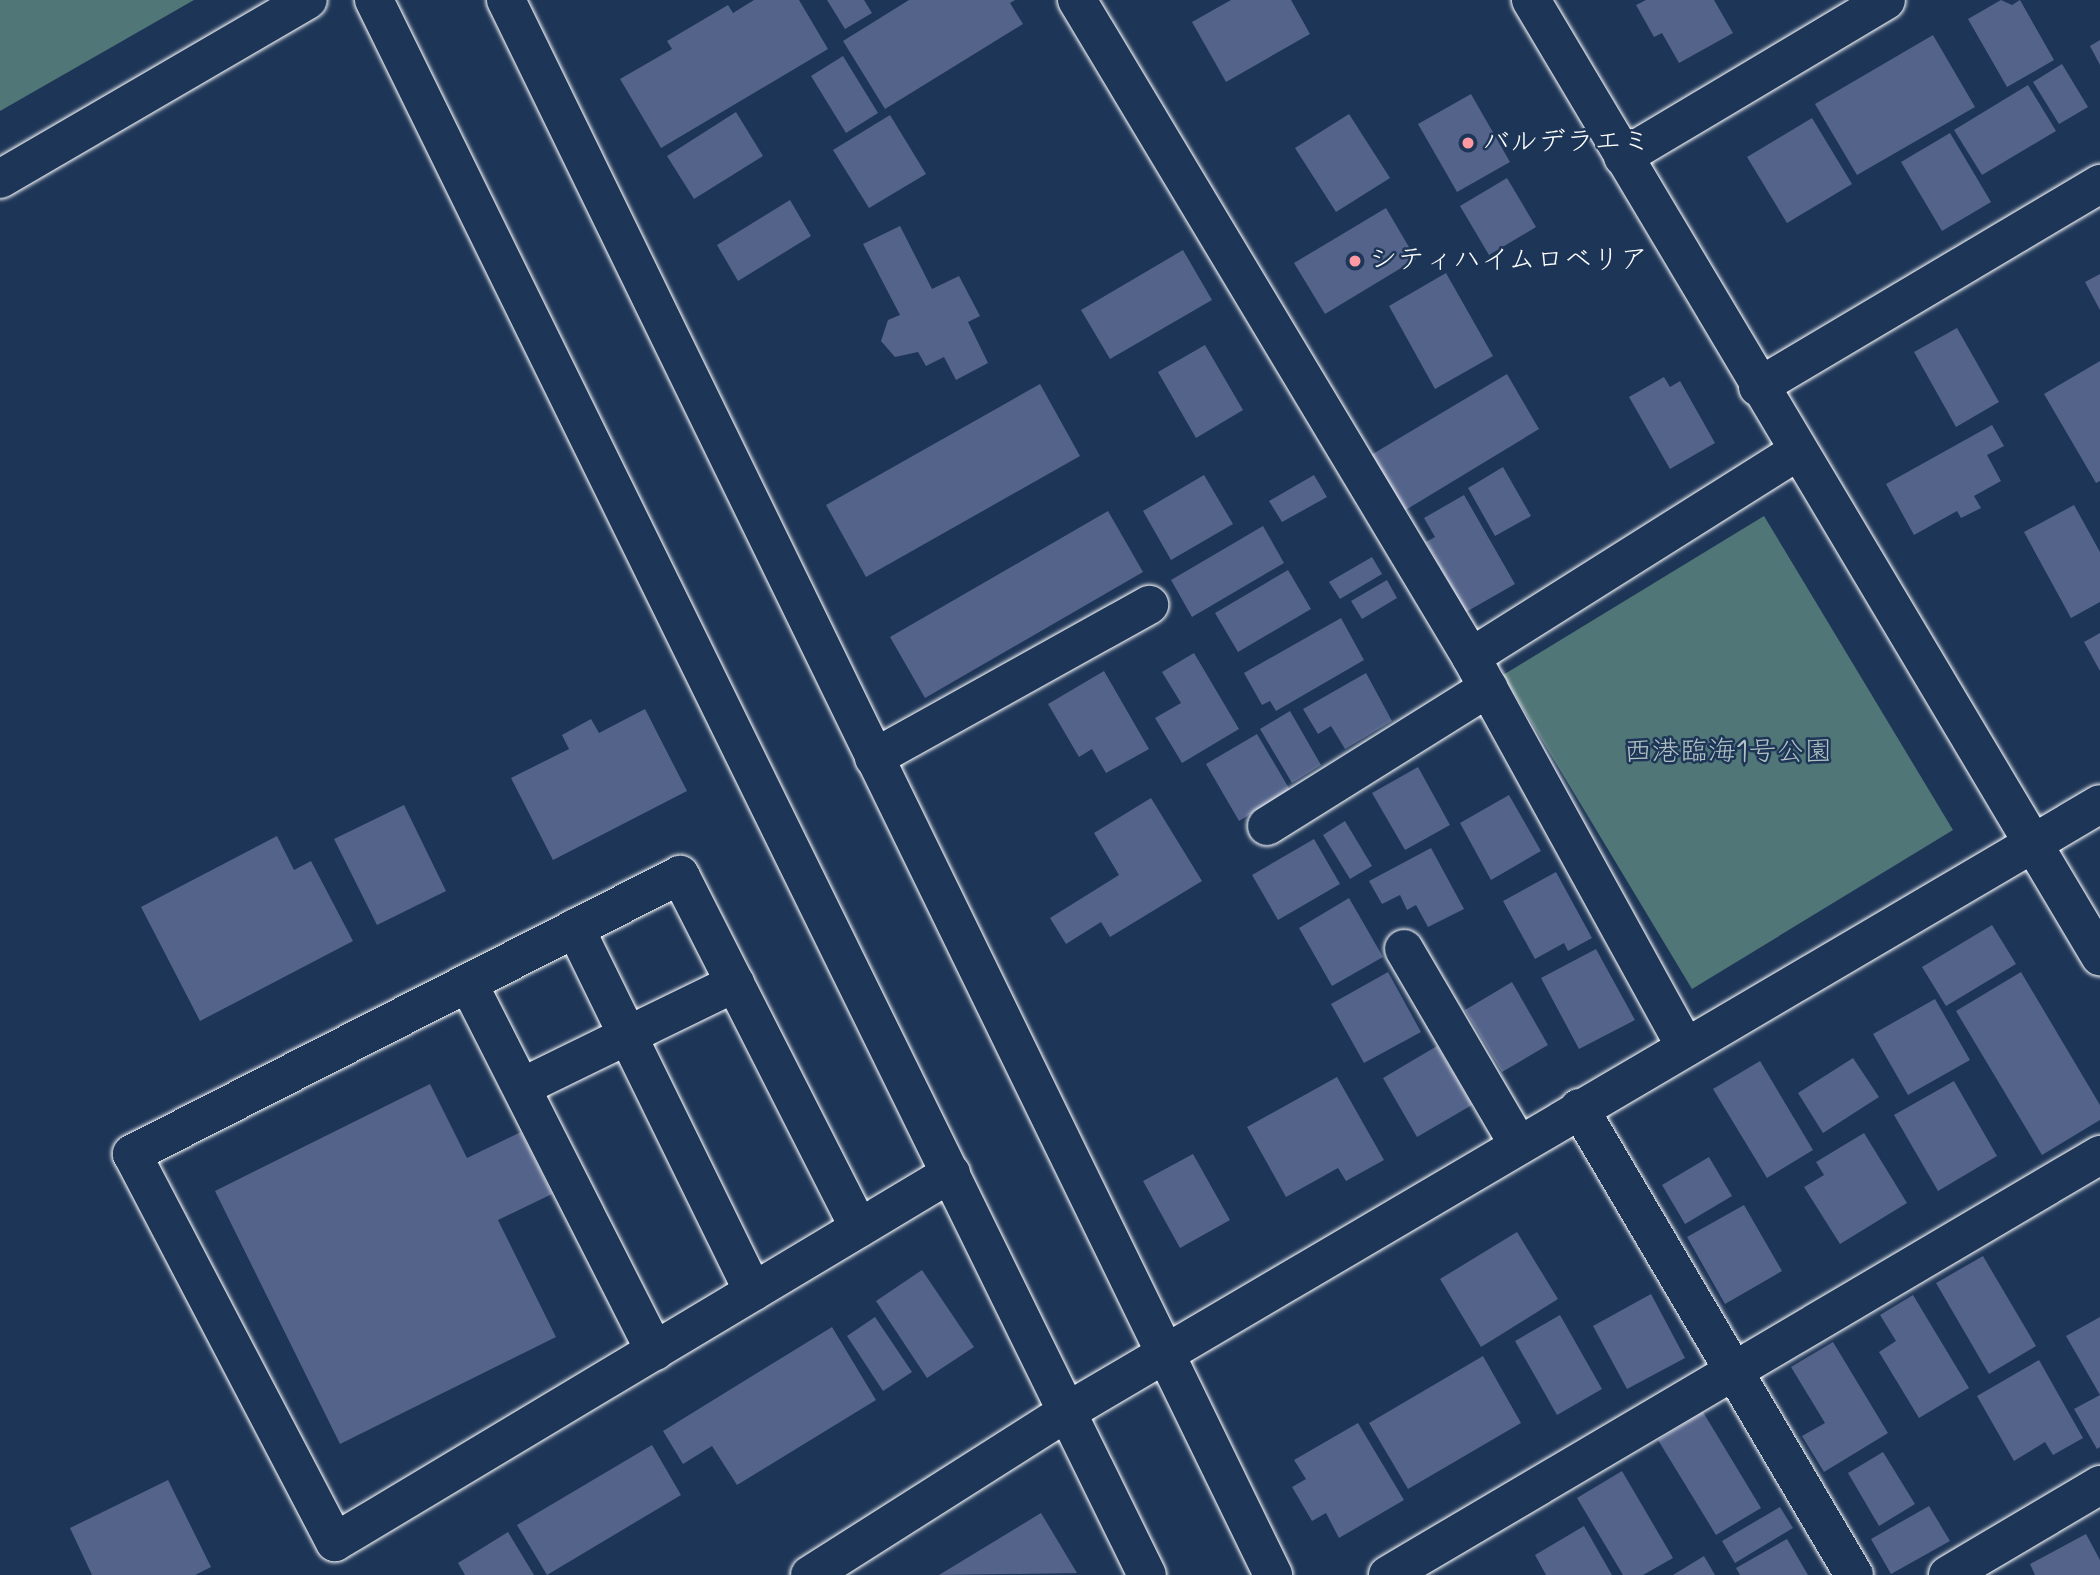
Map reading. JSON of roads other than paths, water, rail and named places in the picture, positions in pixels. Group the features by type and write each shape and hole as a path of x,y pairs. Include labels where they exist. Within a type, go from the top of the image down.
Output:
{"street":[{"path":"0,179 308,0"},
{"path":"374,0 1147,1575"},
{"path":"506,0 1273,1575"},
{"path":"1077,0 1479,673 1685,1046"},
{"path":"1531,0 1796,452 2035,842 2100,956"},
{"path":"1623,157 1886,0"},
{"path":"1758,387 2100,184"},
{"path":"1267,826 1479,673 1796,452"},
{"path":"873,758 1149,605"},
{"path":"810,1575 1068,1411 1579,1108 2100,804"},
{"path":"859,1228 680,875 132,1154 335,1542 951,1174"},
{"path":"575,928 753,1292"},
{"path":"1404,949 1518,1144"},
{"path":"468,983 524,1086 656,1351"},
{"path":"524,1086 735,983"},
{"path":"1579,1108 1854,1575"},
{"path":"1388,1575 2100,1155"},
{"path":"1948,1575 2100,1485"}],"place":[{"name":"バルデラエミ","path":"1468,143"},
{"name":"シティハイムロベリア","path":"1355,261"}],"park label":[{"name":"西港臨海1号公園","path":"1728,753"}]}
